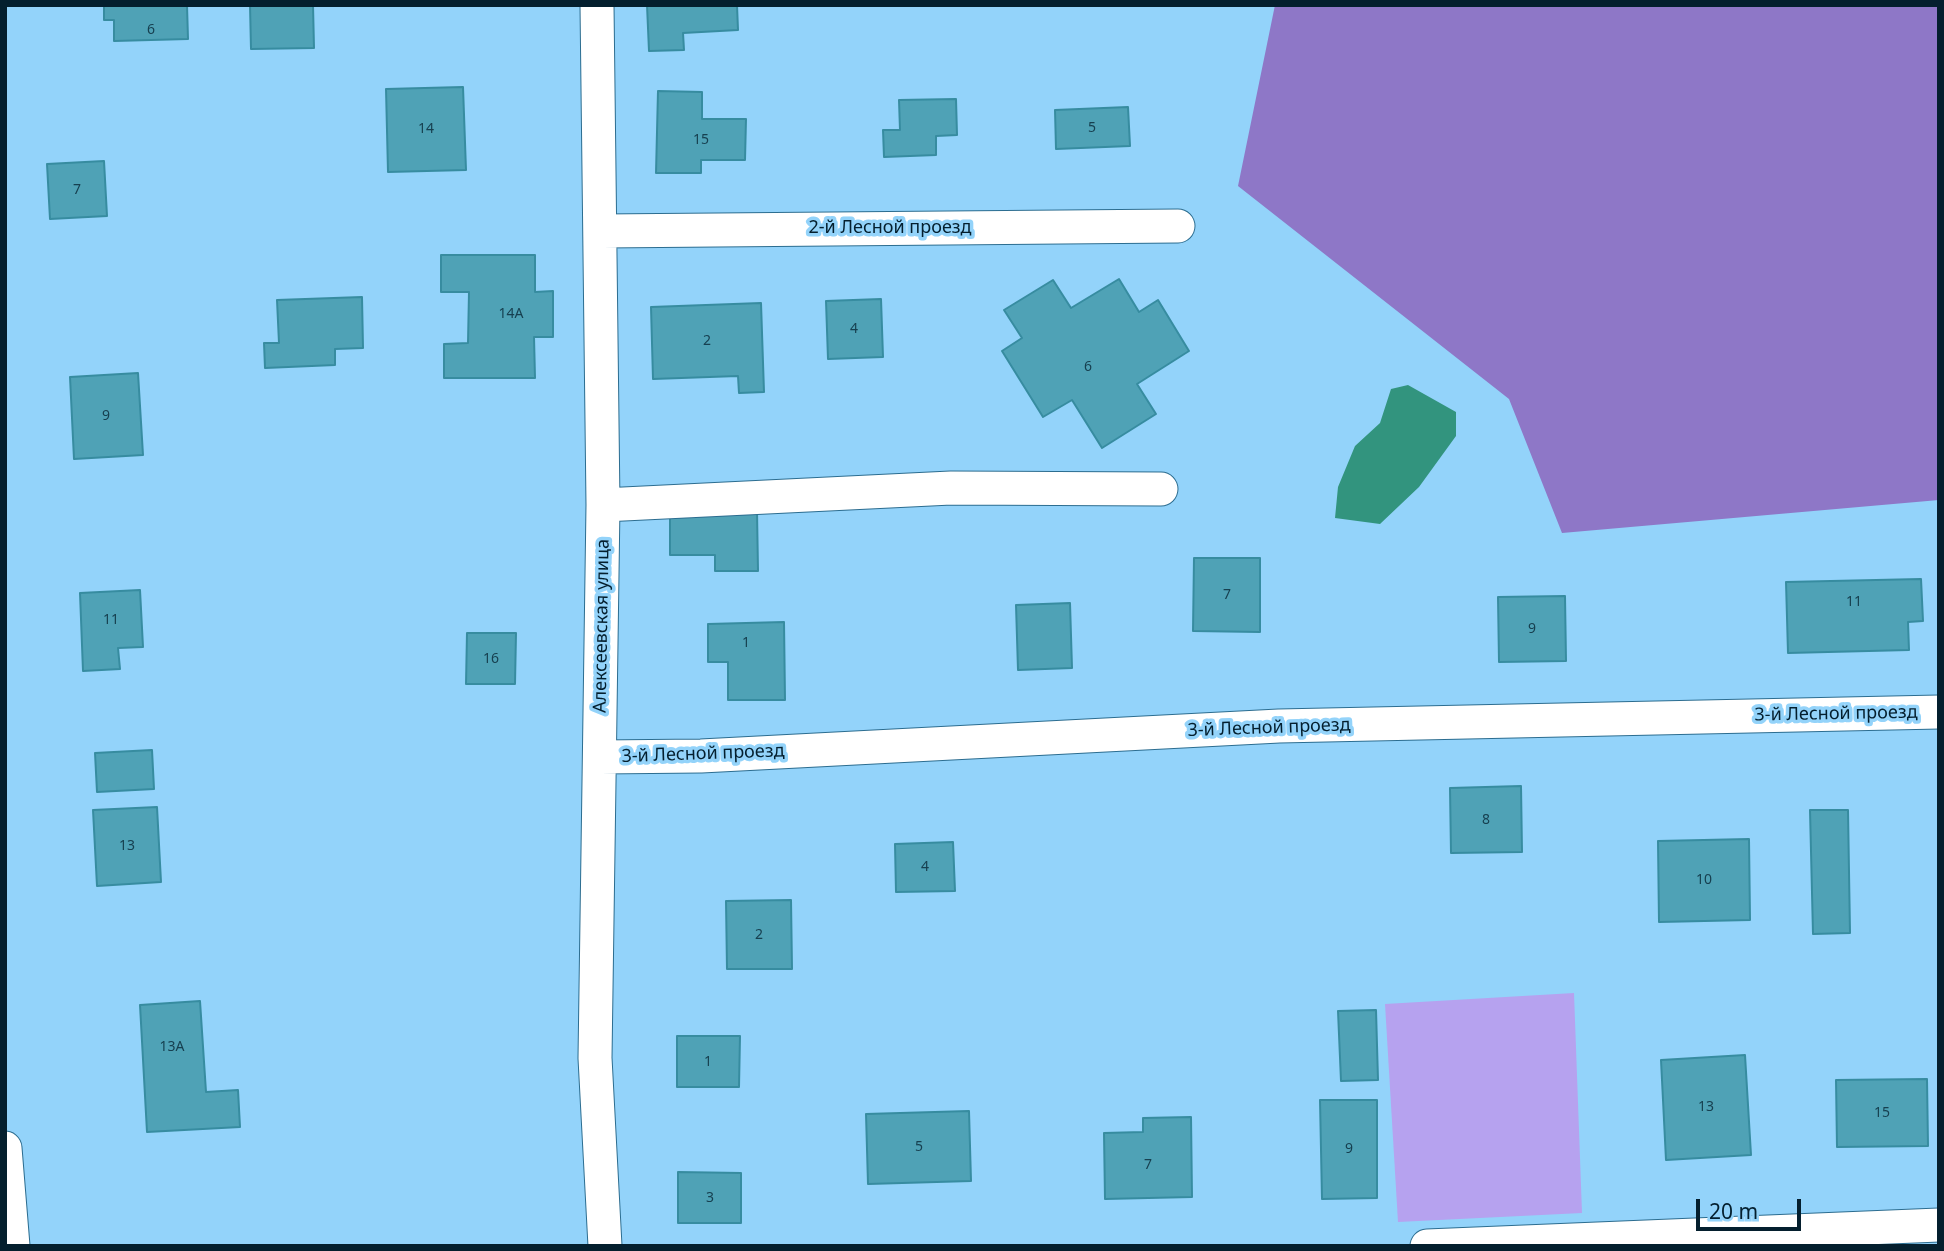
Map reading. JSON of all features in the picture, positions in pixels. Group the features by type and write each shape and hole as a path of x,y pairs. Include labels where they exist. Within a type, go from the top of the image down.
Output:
{"street":[{"name":"Алексеевская улица","path":"597,5 602,231 603,505 595,1058 605,1246"},
{"name":"2-й Лесной проезд","path":"602,231 1178,226"},
{"path":"603,505 951,488 1161,489"},
{"name":"3-й Лесной проезд","path":"600,757 701,757 1279,726 1939,712"},
{"path":"5,1148 13,1246"},
{"path":"1427,1246 1939,1226"}],"shaded area":[{"path":"1275,5 1939,5 1939,500 1562,533 1509,399 1238,186"},
{"path":"1408,385 1456,412 1456,436 1419,487 1380,524 1335,518 1338,487 1355,446 1380,423 1391,389"},
{"path":"1574,993 1582,1213 1398,1222 1385,1004"}],"building":[{"path":"104,5 187,5 188,39 114,41 114,20 104,20"},
{"path":"250,5 313,5 314,48 251,49"},
{"path":"647,5 737,5 738,30 683,33 684,50 649,51"},
{"path":"463,87 466,170 388,172 386,89"},
{"path":"658,91 702,92 702,119 746,119 745,160 701,160 701,173 656,173"},
{"path":"956,99 957,135 936,136 936,155 884,157 883,130 900,130 899,100"},
{"path":"1128,107 1130,146 1056,149 1055,110"},
{"path":"104,161 107,216 50,219 47,164"},
{"path":"441,255 535,255 535,292 553,291 553,337 534,337 535,378 444,378 444,344 468,343 469,292 441,292"},
{"path":"1119,279 1139,312 1158,300 1189,351 1137,384 1156,414 1102,448 1072,400 1043,417 1002,351 1022,338 1004,310 1053,280 1071,308"},
{"path":"362,297 363,348 335,349 335,365 265,368 264,343 279,343 277,300"},
{"path":"881,299 883,357 828,359 826,301"},
{"path":"761,303 764,392 739,393 738,376 653,379 651,307"},
{"path":"138,373 143,455 74,459 70,377"},
{"path":"757,511 758,571 715,571 715,555 670,555 670,512"},
{"path":"1194,558 1260,558 1260,632 1193,631"},
{"path":"1921,579 1923,621 1908,622 1909,650 1788,653 1786,582"},
{"path":"140,590 143,647 118,648 120,669 83,671 80,593"},
{"path":"1565,596 1566,661 1499,662 1498,597"},
{"path":"1070,603 1072,668 1018,670 1016,605"},
{"path":"784,622 785,700 728,700 728,662 708,662 708,624"},
{"path":"467,633 516,633 515,684 466,684"},
{"path":"152,750 154,789 97,792 95,753"},
{"path":"1521,786 1522,852 1451,853 1450,788"},
{"path":"157,807 161,882 97,886 93,810"},
{"path":"1810,810 1848,810 1850,933 1813,934"},
{"path":"1749,839 1750,920 1659,922 1658,841"},
{"path":"953,842 955,891 896,892 895,844"},
{"path":"791,900 792,969 727,969 726,901"},
{"path":"200,1001 206,1092 238,1090 240,1127 147,1132 140,1005"},
{"path":"1376,1010 1378,1080 1341,1081 1338,1011"},
{"path":"677,1036 740,1036 739,1087 677,1087"},
{"path":"1745,1055 1751,1155 1666,1160 1661,1060"},
{"path":"1927,1079 1928,1146 1837,1147 1836,1080"},
{"path":"1320,1100 1377,1100 1377,1198 1322,1199"},
{"path":"969,1111 971,1181 868,1184 866,1114"},
{"path":"1191,1117 1192,1197 1105,1199 1104,1133 1143,1132 1143,1118"},
{"path":"678,1172 741,1173 741,1223 678,1223"}]}
